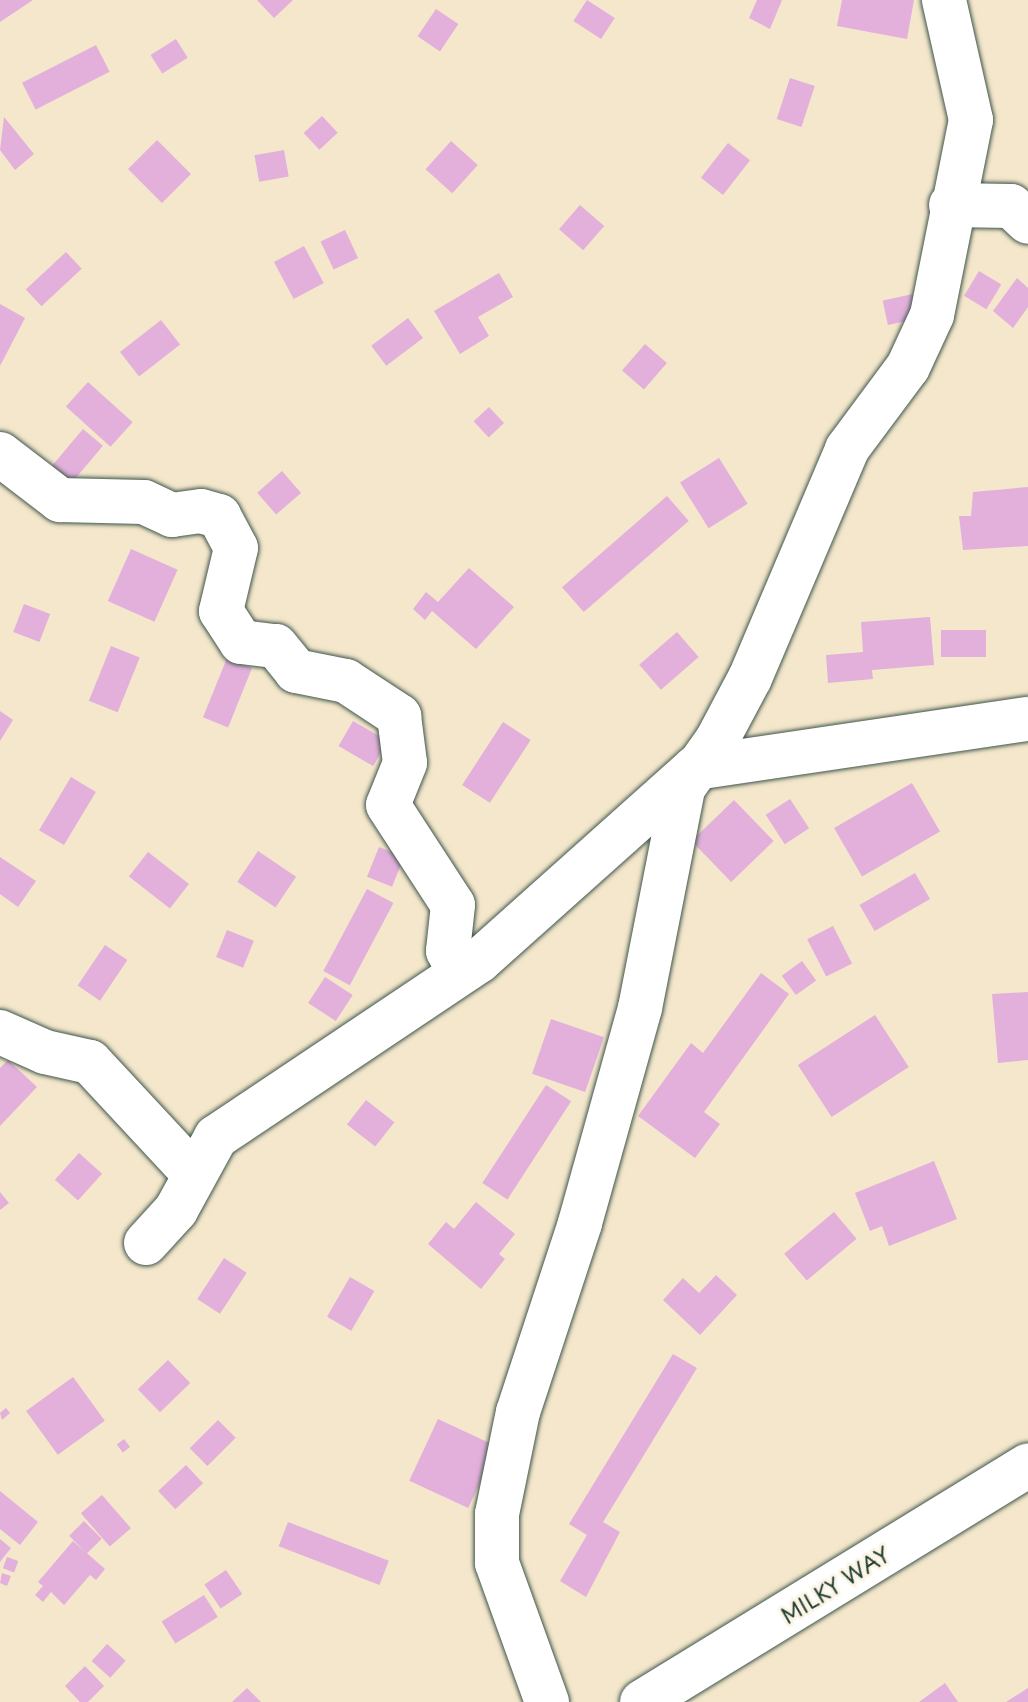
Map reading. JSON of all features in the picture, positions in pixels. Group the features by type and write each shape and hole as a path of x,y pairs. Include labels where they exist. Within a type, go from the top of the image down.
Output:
{"street":[{"path":"146,1243 176,1210 216,1137 460,973 695,768 717,740 750,678 847,449 885,403 923,338 949,244 951,205 971,120 944,0"},
{"path":"951,205 1011,206 1028,222"},
{"path":"0,454 60,500 144,502 172,515 201,511 219,516 236,548 221,611 241,642 276,646 296,671 346,681 399,716 405,763 388,805 453,905 448,951 460,973"},
{"path":"695,768 1028,719"},
{"path":"547,1702 497,1563 497,1514 518,1412 580,1223 640,1008 676,806 695,768"},
{"path":"0,1032 45,1052 90,1062 195,1175"},
{"name":"MILKY WAY","path":"642,1702 1028,1465"}],"building":[{"path":"0,0 33,0 0,22"},
{"path":"257,0 293,0 274,18"},
{"path":"587,0 615,18 601,39 573,21"},
{"path":"757,0 782,0 770,29 749,18"},
{"path":"842,0 914,0 907,39 837,26"},
{"path":"436,9 458,24 440,51 418,36"},
{"path":"176,39 188,58 162,74 151,55"},
{"path":"96,45 110,72 36,109 22,83"},
{"path":"790,78 815,86 801,127 777,119"},
{"path":"322,116 338,133 319,150 304,133"},
{"path":"4,117 34,154 15,170 0,150"},
{"path":"157,140 191,174 162,203 128,169"},
{"path":"451,141 478,165 452,193 426,169"},
{"path":"728,143 750,160 723,195 701,178"},
{"path":"284,150 289,177 259,182 254,155"},
{"path":"580,205 604,226 583,250 559,229"},
{"path":"345,230 358,258 334,270 321,241"},
{"path":"304,246 324,283 294,299 274,262"},
{"path":"66,252 82,269 41,306 26,290"},
{"path":"979,271 1001,284 986,309 964,296"},
{"path":"499,273 513,297 478,317 489,336 460,354 434,311"},
{"path":"1017,278 1028,288 1028,307 1013,328 993,311"},
{"path":"913,294 918,318 888,325 883,300"},
{"path":"0,304 25,318 0,366"},
{"path":"408,318 423,338 386,366 371,346"},
{"path":"161,320 180,344 139,376 120,352"},
{"path":"645,344 667,363 644,389 622,370"},
{"path":"88,382 133,422 111,447 66,407"},
{"path":"489,407 504,423 489,437 474,421"},
{"path":"83,429 103,446 72,482 52,466"},
{"path":"719,458 748,504 709,528 680,482"},
{"path":"282,471 301,493 276,515 257,493"},
{"path":"1028,487 1028,546 963,550 959,516 971,516 973,492"},
{"path":"667,496 689,521 584,612 562,587"},
{"path":"131,549 178,570 154,622 108,601"},
{"path":"469,568 514,607 476,649 432,611 425,620 413,609 426,592 438,602"},
{"path":"24,604 50,614 39,642 13,632"},
{"path":"930,617 934,665 872,670 873,679 828,683 826,655 863,652 861,622"},
{"path":"941,630 986,630 986,657 941,657"},
{"path":"677,632 699,657 661,690 639,665"},
{"path":"111,646 140,658 118,712 89,701"},
{"path":"227,658 252,668 228,727 203,717"},
{"path":"0,711 13,720 0,741"},
{"path":"353,721 388,741 373,766 338,746"},
{"path":"503,722 531,740 490,803 462,785"},
{"path":"71,777 96,792 64,845 39,830"},
{"path":"912,783 940,831 862,876 834,828"},
{"path":"790,799 809,828 785,844 766,815"},
{"path":"734,800 774,841 731,882 692,841"},
{"path":"379,847 404,857 392,887 367,877"},
{"path":"258,851 296,877 275,907 237,882"},
{"path":"148,852 189,884 170,908 129,876"},
{"path":"0,857 36,881 18,907 0,894"},
{"path":"915,873 930,899 875,931 860,905"},
{"path":"367,889 393,903 350,985 323,971"},
{"path":"833,926 852,963 826,977 807,939"},
{"path":"227,930 254,941 243,968 216,957"},
{"path":"105,945 127,960 100,1001 78,986"},
{"path":"802,961 816,980 796,995 782,976"},
{"path":"761,973 789,994 704,1112 720,1124 695,1158 638,1116 691,1043 703,1053"},
{"path":"325,977 353,995 336,1021 308,1003"},
{"path":"1028,992 1028,1060 998,1063 992,994"},
{"path":"875,1015 909,1067 832,1117 798,1065"},
{"path":"551,1019 604,1037 585,1092 532,1074"},
{"path":"8,1060 37,1087 0,1126 0,1068"},
{"path":"546,1085 571,1101 507,1199 482,1183"},
{"path":"366,1100 394,1122 375,1147 347,1124"},
{"path":"79,1153 102,1174 78,1200 55,1180"},
{"path":"934,1161 957,1219 889,1246 882,1226 870,1231 855,1193"},
{"path":"0,1192 9,1203 0,1210"},
{"path":"476,1202 515,1234 499,1254 505,1259 481,1289 428,1244 446,1222 454,1229"},
{"path":"834,1212 856,1239 807,1281 784,1254"},
{"path":"224,1258 247,1273 220,1314 197,1299"},
{"path":"716,1275 737,1295 700,1335 663,1300 683,1278 699,1293"},
{"path":"350,1277 374,1291 351,1331 327,1317"},
{"path":"673,1354 697,1368 603,1522 620,1532 586,1597 560,1581 587,1535 569,1524"},
{"path":"168,1360 190,1383 160,1412 138,1389"},
{"path":"73,1377 105,1421 58,1455 26,1411"},
{"path":"6,1408 10,1413 2,1420 0,1413"},
{"path":"438,1419 497,1446 468,1508 409,1481"},
{"path":"218,1420 236,1438 207,1466 190,1448"},
{"path":"124,1439 130,1447 123,1452 117,1444"},
{"path":"186,1465 203,1483 175,1509 158,1491"},
{"path":"0,1491 38,1522 20,1545 0,1529"},
{"path":"102,1495 131,1528 110,1547 81,1513"},
{"path":"84,1521 102,1539 87,1554 69,1536"},
{"path":"288,1522 389,1561 380,1585 279,1546"},
{"path":"0,1539 11,1548 0,1562"},
{"path":"73,1541 105,1569 96,1580 90,1575 64,1605 51,1592 43,1602 35,1595 43,1586 38,1582"},
{"path":"7,1557 18,1561 14,1572 3,1568"},
{"path":"226,1570 242,1594 221,1609 204,1585"},
{"path":"2,1573 11,1576 7,1586 0,1583"},
{"path":"204,1595 218,1617 175,1644 162,1621"},
{"path":"107,1644 126,1661 110,1678 92,1661"},
{"path":"85,1666 104,1686 88,1702 80,1702 65,1686"},
{"path":"945,1683 958,1702 919,1702"},
{"path":"247,1688 261,1702 232,1702"},
{"path":"1028,1688 1028,1702 1006,1702"}]}
